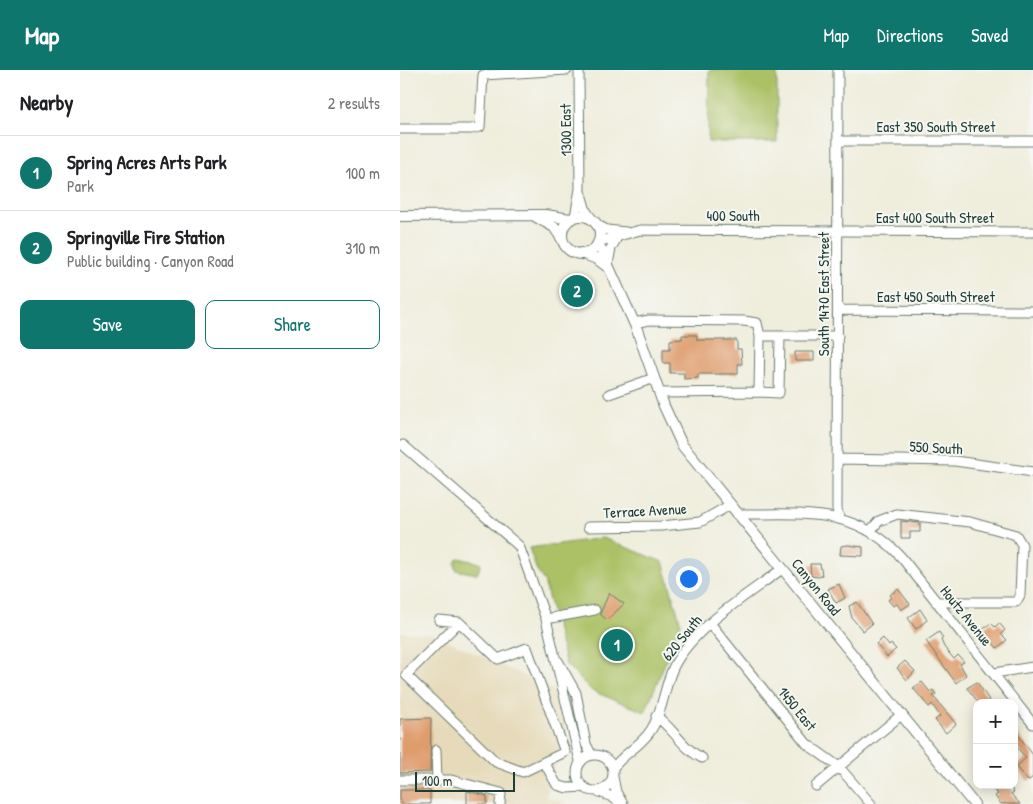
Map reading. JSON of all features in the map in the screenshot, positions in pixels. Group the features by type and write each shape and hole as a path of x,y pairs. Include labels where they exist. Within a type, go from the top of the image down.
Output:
{"main road":[{"path":"400,216 586,217 596,224 599,236 598,242 591,251 581,254"},
{"path":"535,217 554,227 567,248 597,259 609,266"},
{"path":"562,238 563,227 572,218"},
{"name":"Canyon Road","path":"598,242 634,323 654,378 682,445 974,804"}],"street":[{"path":"400,129 471,129 480,127 481,72 567,70"},
{"name":"1300 East","path":"579,70 580,189 586,210 596,224"},
{"name":"South 1470 East Street","path":"838,70 837,509 839,517"},
{"name":"East 350 South Street","path":"838,141 1033,141"},
{"name":"1300 East","path":"572,218 580,189"},
{"name":"400 South","path":"596,224 607,230 629,232 838,232"},
{"name":"400 South","path":"598,242 629,232"},
{"name":"East 400 South Street","path":"838,232 1033,232"},
{"path":"609,266 611,248 618,236"},
{"name":"East 450 South Street","path":"838,310 1033,312"},
{"path":"634,323 650,320 757,322 760,336 759,392"},
{"path":"760,336 838,336"},
{"path":"660,393 779,392 780,336"},
{"path":"609,394 654,378"},
{"path":"403,445 519,546 546,619 580,761 576,772 577,778 584,787"},
{"name":"550 South","path":"838,458 955,461 1033,472"},
{"name":"Terrace Avenue","path":"588,527 661,526 700,522 730,505"},
{"path":"737,514 839,517 870,531 879,521 898,514 970,522 1016,535 1022,545 1020,595 1016,602 936,602"},
{"name":"Houtz Avenue","path":"870,531 896,552 1033,724"},
{"name":"620 South","path":"613,768 620,757 634,748 652,730 674,665 710,623 782,569"},
{"path":"546,619 595,610"},
{"path":"439,620 459,622 498,660 527,648 559,731 558,736 565,752 523,772 496,762 406,675 459,622"},
{"name":"1450 East","path":"710,623 807,744 839,766 871,804"},
{"path":"554,655 576,694 586,744 591,754"},
{"path":"994,673 1033,667"},
{"path":"816,786 901,715"},
{"path":"656,716 667,724 694,754 702,758"},
{"path":"558,736 574,732"},
{"path":"580,761 591,754 604,756 634,748"},
{"path":"436,750 437,780"},
{"path":"604,756 613,768 616,792 622,804"},
{"path":"544,762 557,785 584,787 612,797 622,804"},
{"path":"597,791 607,786 613,777"},
{"path":"570,787 577,778"},
{"path":"400,780 451,780 501,793 500,804"}],"shaded area":[{"path":"400,632 434,634 573,699 546,797 569,804 400,804"}],"green space":[{"path":"709,70 777,70 777,142 708,142"},
{"path":"603,538 663,562 681,624 645,712 592,691 566,665 544,581 537,571 529,548"},
{"path":"458,558 480,563 477,574 456,570 455,563"}],"building":[{"path":"582,280 587,298 572,302 567,284"},
{"path":"682,335 697,335 697,340 737,340 737,349 741,349 742,364 738,364 738,374 698,374 698,378 684,379 684,373 670,373 670,363 663,363 663,349 670,349 670,340 682,339"},
{"path":"795,352 814,352 814,361 795,361"},
{"path":"901,521 920,523 920,532 910,532 910,538 901,538"},
{"path":"841,546 863,547 863,556 840,555"},
{"path":"810,564 820,564 822,575 819,577 811,576"},
{"path":"839,584 845,598 836,603 828,589"},
{"path":"898,589 910,604 901,610 897,604 893,606 888,600 892,597 890,595"},
{"path":"609,593 624,604 607,620 600,614"},
{"path":"857,602 872,624 863,631 852,618 849,606"},
{"path":"920,609 927,620 916,629 908,618"},
{"path":"991,623 995,627 999,623 1005,630 1001,634 1007,640 997,648 982,630"},
{"path":"939,632 943,638 941,640 944,647 954,659 958,655 964,662 960,664 966,675 956,683 926,641"},
{"path":"883,638 889,646 891,644 896,649 887,657 876,644"},
{"path":"905,661 915,671 907,680 897,668"},
{"path":"922,682 930,692 933,690 936,694 933,696 956,724 946,733 935,720 940,716 932,704 929,707 913,688"},
{"path":"977,682 988,699 976,699 967,688"},
{"path":"431,718 430,772 400,773 400,719"},
{"path":"1018,734 1033,755 1033,777 1028,781 1018,769 1018,765 1026,758 1018,749"},
{"path":"993,789 1011,789 1014,792 1011,794 1020,804 1001,804 995,796 998,794"},
{"path":"400,790 430,790 430,804 400,804"},
{"path":"467,791 487,796 487,804 467,804"}],"place":[{"name":"Springville Fire Station","path":"577,291"},
{"name":"Spring Acres Arts Park","path":"617,645"}]}
